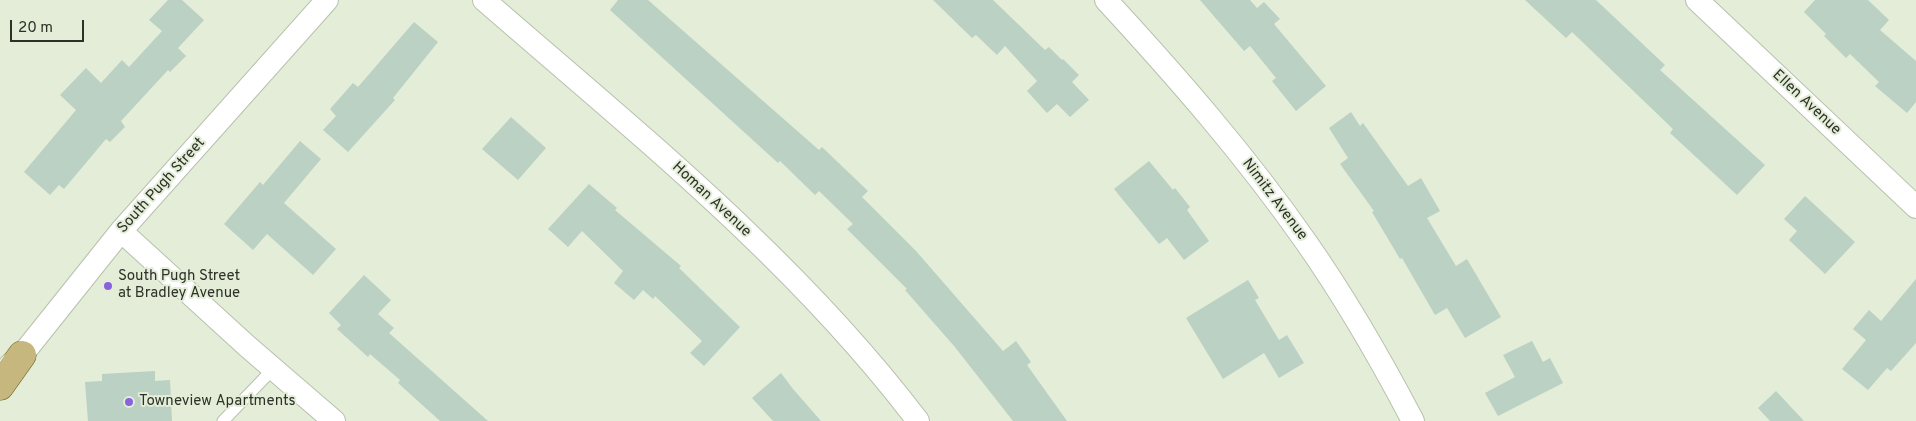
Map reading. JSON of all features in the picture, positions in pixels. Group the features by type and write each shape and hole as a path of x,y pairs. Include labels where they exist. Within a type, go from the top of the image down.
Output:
{"main road":[{"path":"0,386 11,358"}],"street":[{"name":"South Pugh Street","path":"0,373 121,231 327,0"},
{"name":"Homan Avenue","path":"484,0 669,161 810,292 882,373 918,421"},
{"name":"Nimitz Avenue","path":"1106,0 1172,72 1246,162 1307,242 1374,348 1413,421"},
{"name":"Ellen Avenue","path":"1697,0 1916,207"},
{"path":"121,231 273,369 334,421"}],"lane":[{"path":"223,421 273,369"}],"building":[{"path":"168,0 182,0 204,20 178,48 186,56 170,72 168,70 121,121 125,127 110,142 106,139 64,189 59,185 50,195 24,172 76,110 60,95 86,68 101,83 122,60 129,67 162,31 149,20"},
{"path":"618,0 648,0 819,150 822,147 868,191 862,197 916,251 1003,351 1016,341 1031,362 1027,365 1067,421 1013,421 954,346 905,290 907,289 847,229 853,224 819,191 815,195 780,161 778,163 610,10"},
{"path":"933,0 993,0 1045,50 1049,47 1079,75 1072,82 1089,100 1070,117 1057,104 1047,113 1027,91 1037,81 1005,46 997,55 976,35 972,38"},
{"path":"1200,0 1250,0 1257,8 1264,2 1280,19 1274,24 1326,86 1296,111 1272,81 1276,78 1250,46 1244,51"},
{"path":"1525,0 1596,0 1665,65 1660,70 1765,165 1737,195 1670,133 1673,129 1572,32 1566,38"},
{"path":"1815,0 1868,0 1889,20 1880,30 1916,61 1916,102 1907,113 1875,86 1879,82 1850,54 1846,58 1804,12"},
{"path":"414,22 438,42 393,98 395,100 348,152 323,130 336,116 330,109 353,83 358,87"},
{"path":"1351,112 1360,126 1363,123 1408,186 1421,178 1440,211 1427,218 1456,266 1467,259 1501,317 1465,338 1447,308 1435,315 1402,258 1400,259 1372,212 1374,211 1340,164 1348,158 1329,128"},
{"path":"511,117 546,148 518,180 482,149"},
{"path":"300,141 321,159 284,203 336,249 313,275 267,234 253,250 224,224 260,182 263,185"},
{"path":"1149,161 1190,207 1187,210 1209,241 1184,260 1167,238 1159,244 1114,189"},
{"path":"589,184 617,208 615,210 681,266 679,268 740,327 704,366 690,353 702,341 655,296 653,299 643,290 634,300 614,283 623,271 582,231 568,247 548,229"},
{"path":"1805,196 1855,242 1825,274 1789,240 1797,231 1784,219"},
{"path":"364,275 391,300 378,314 394,328 389,333 488,421 440,421 398,383 400,380 370,354 368,357 337,329 341,325 329,313"},
{"path":"1916,279 1916,343 1891,371 1887,368 1868,390 1842,369 1866,340 1853,329 1869,310 1881,321"},
{"path":"1248,280 1259,298 1255,300 1279,340 1287,335 1304,363 1279,378 1264,353 1223,379 1186,318"},
{"path":"1532,341 1543,362 1550,358 1563,383 1498,416 1485,393 1515,377 1503,355"},
{"name":"Towneview Apartments","path":"155,371 155,381 170,380 172,421 88,421 85,382 102,381 102,374"},
{"path":"781,373 821,421 773,421 752,398"},
{"path":"1776,391 1804,421 1770,421 1758,408"}],"place":[{"name":"South Pugh Street at Bradley Avenue","path":"108,286"},
{"name":"Towneview Apartments","path":"129,402"}]}
